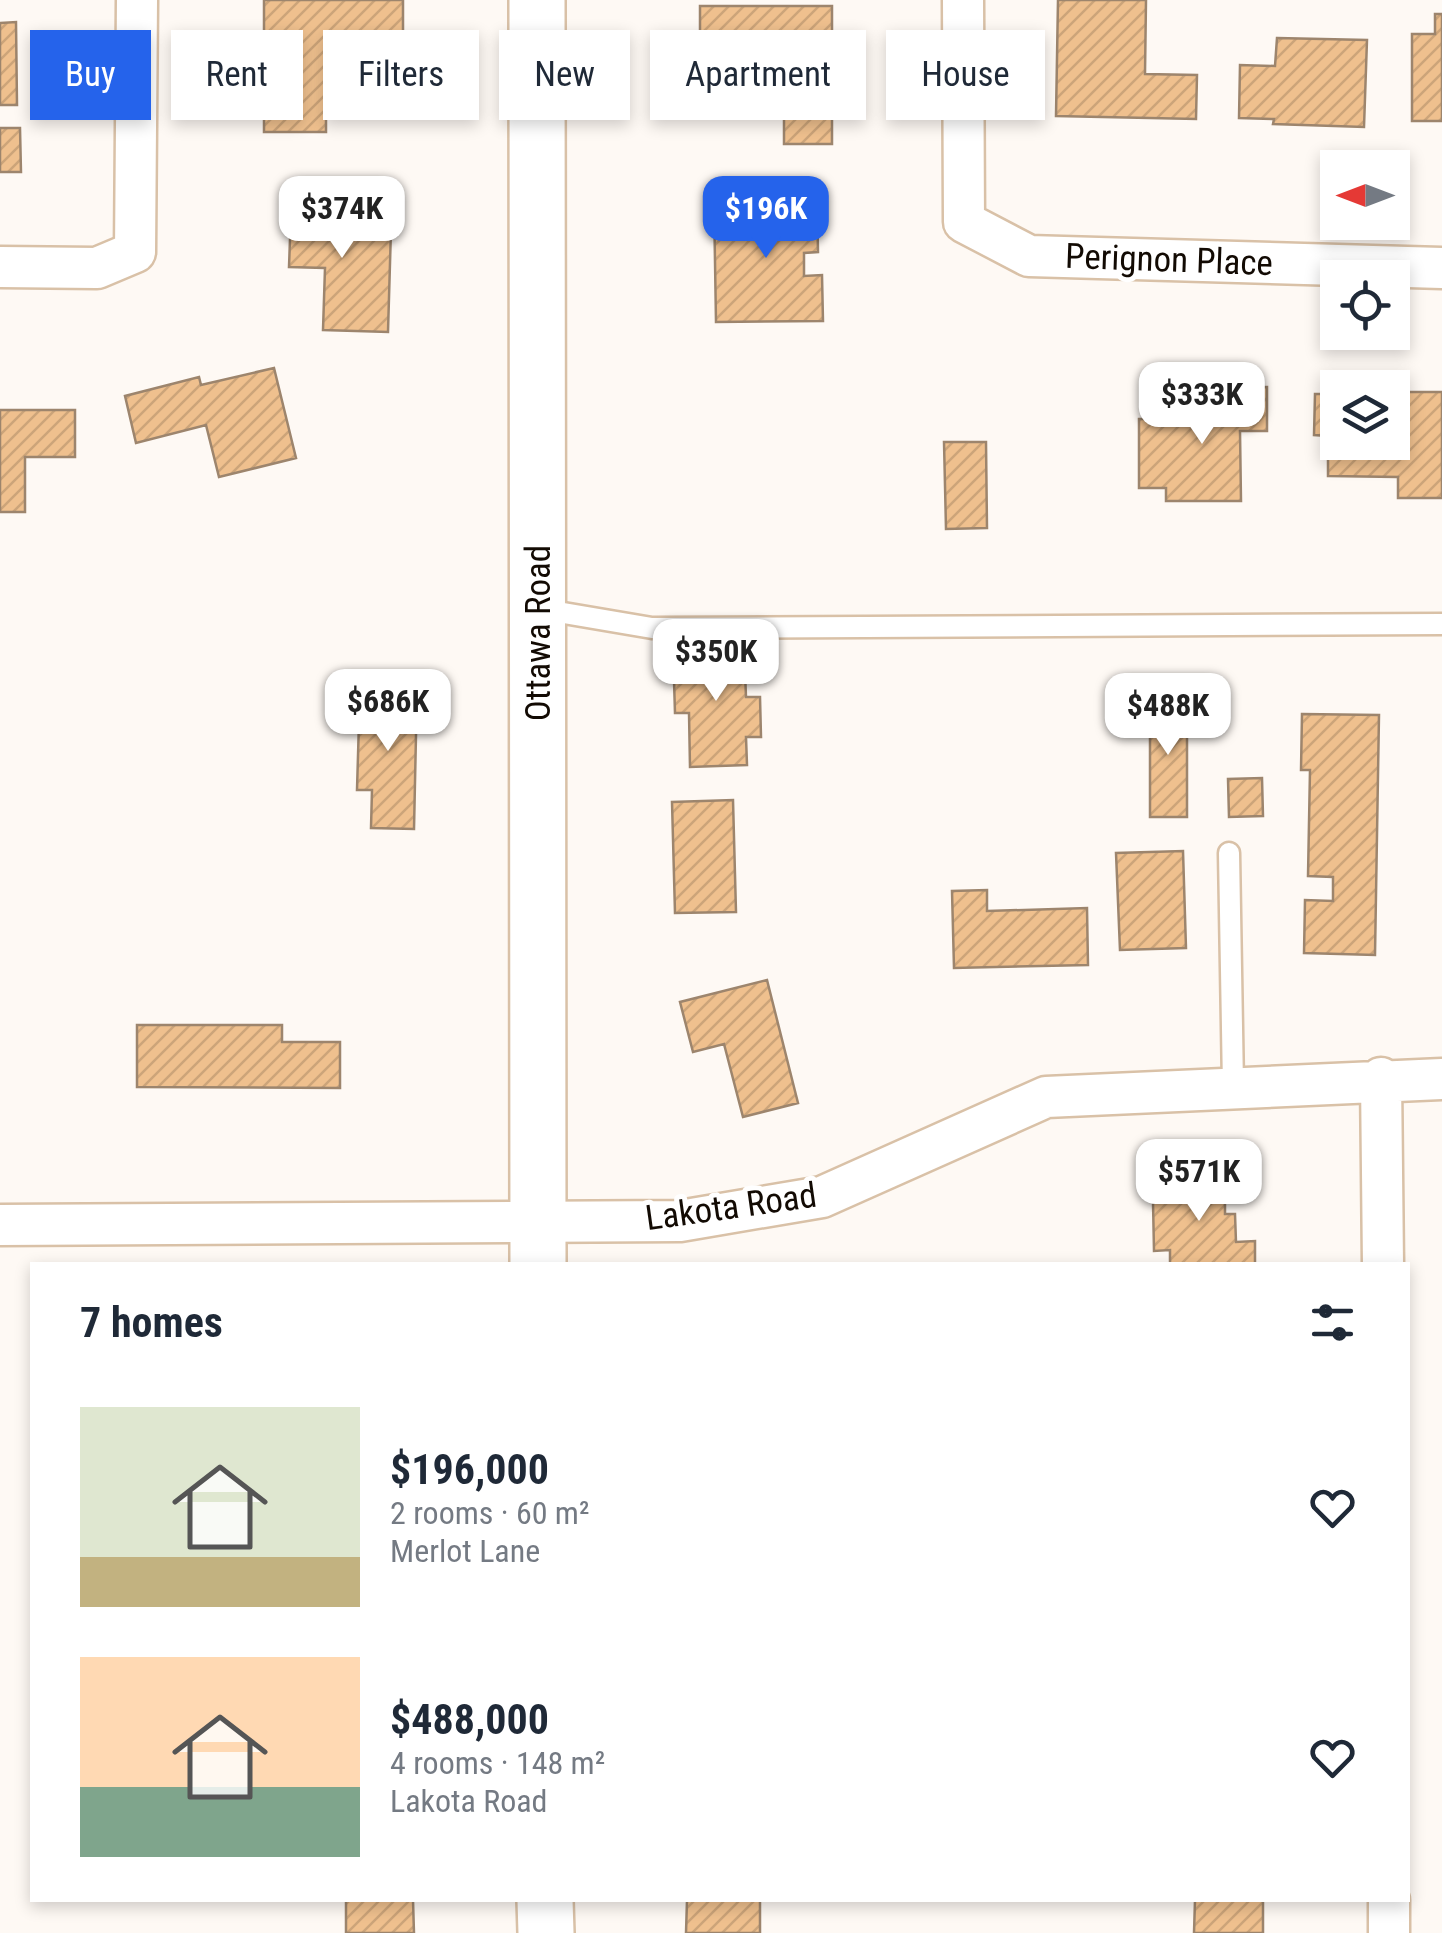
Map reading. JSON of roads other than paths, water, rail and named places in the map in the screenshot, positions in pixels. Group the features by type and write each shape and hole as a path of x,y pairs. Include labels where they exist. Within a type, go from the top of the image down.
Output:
{"street":[{"path":"0,267 97,268 135,252 137,0"},
{"name":"Ottawa Road","path":"537,0 538,1244"},
{"name":"Perignon Place","path":"963,0 964,222 1029,256 1442,268"},
{"path":"1381,1078 1383,1262"},
{"name":"Lakota Road","path":"0,1226 538,1244 822,1197 1046,1097 1381,1078 1442,1079"},
{"path":"546,1902 546,1933"},
{"path":"1389,1902 1389,1933"}],"lane":[{"path":"538,609 652,628 1442,624"},
{"path":"1229,853 1232,1086"}]}
